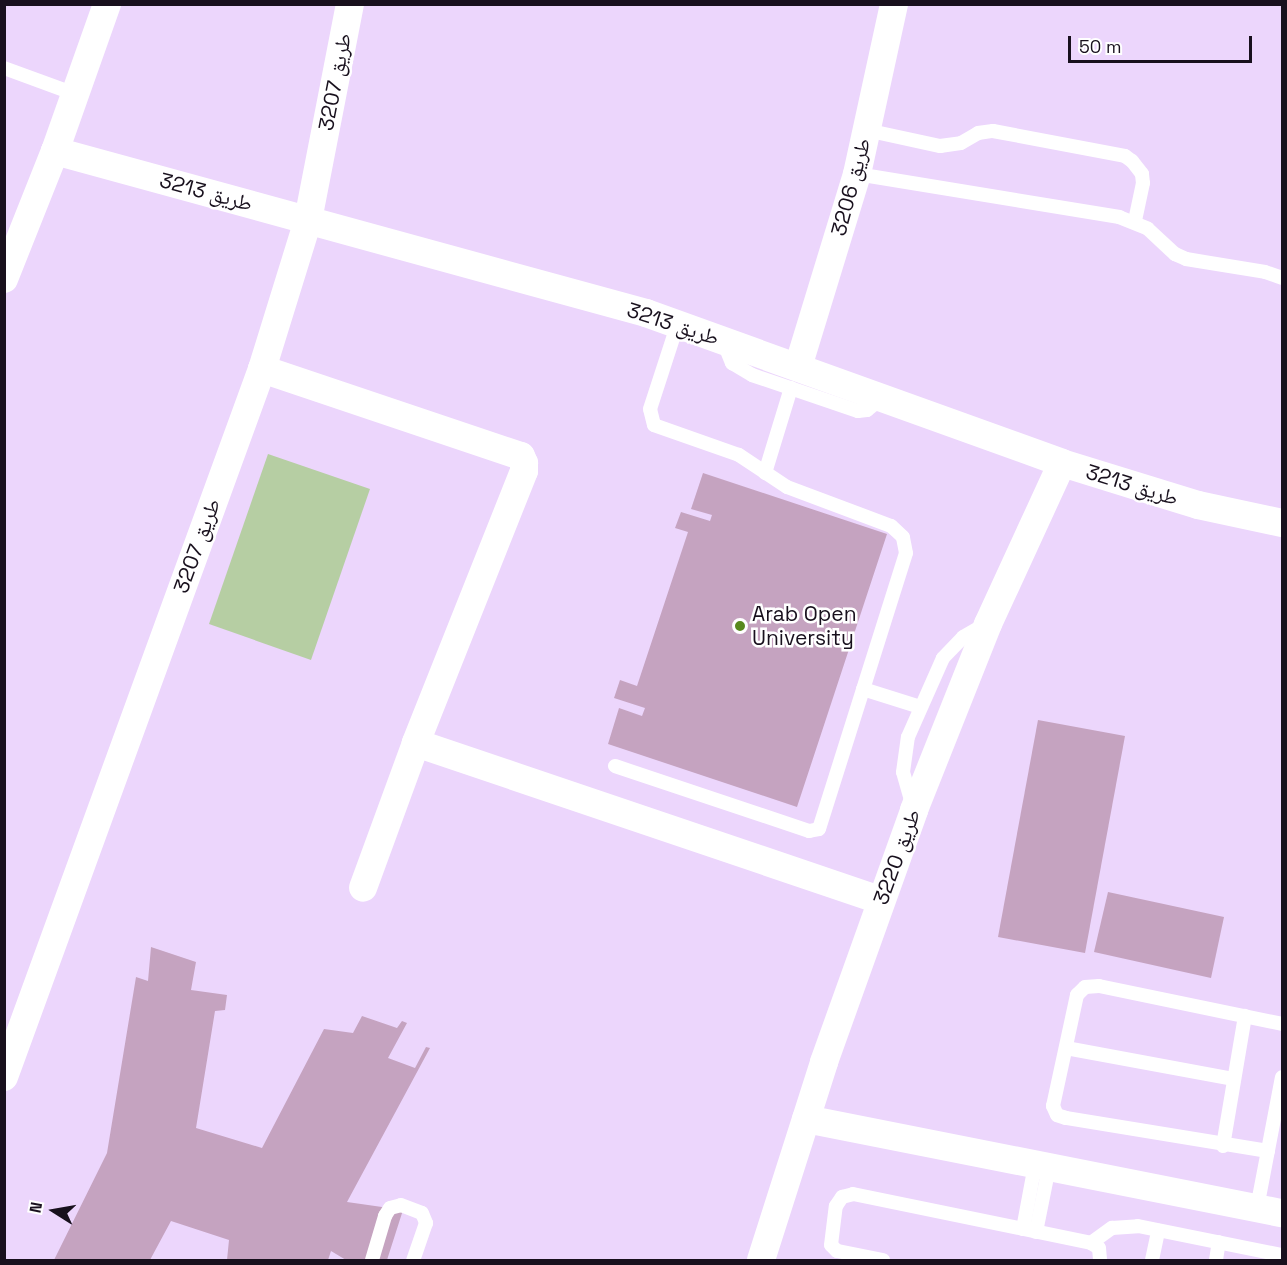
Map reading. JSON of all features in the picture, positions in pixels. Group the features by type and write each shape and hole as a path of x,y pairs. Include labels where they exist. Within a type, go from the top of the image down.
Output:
{"street":[{"path":"4,279 55,151 107,4"},
{"name":"طريق 3207","path":"4,1077 262,369 308,220 350,4"},
{"name":"طريق 3206","path":"794,378 857,174 894,4"},
{"name":"طريق 3213","path":"55,151 678,323 722,339 794,378 883,398 1062,464 1198,504 1282,523"},
{"path":"262,369 521,456 524,463 524,471 416,743 363,888"},
{"name":"طريق 3220","path":"761,1260 824,1062 914,810 988,624 1062,464"},
{"path":"416,743 882,900"},
{"path":"807,1119 1270,1210"}],"lane":[{"path":"4,68 75,94"},
{"path":"866,130 940,146 961,143 978,133 993,130 1125,156 1138,167 1142,174 1143,183 1135,222"},
{"path":"857,174 1135,222 1148,229 1175,254 1186,259 1265,272 1282,278"},
{"path":"615,766 815,831 822,824 905,561 903,537 891,526 787,487 739,455 654,425 650,409 678,323"},
{"path":"765,473 794,378"},
{"path":"914,810 904,782 903,762 908,737 934,674 952,646 975,629 988,624"},
{"path":"863,689 920,707"},
{"path":"1268,1151 1223,1146 1057,1115 1053,1106 1077,995 1085,987 1099,986 1282,1024"},
{"path":"1223,1146 1245,1016"},
{"path":"1066,1048 1234,1080"},
{"path":"1270,1210 1268,1151 1282,1077"},
{"path":"1029,1230 1042,1166"},
{"path":"883,1260 837,1251 831,1245 836,1206 842,1197 853,1194 1091,1243 1099,1248 1100,1260"},
{"path":"372,1260 385,1216 390,1209 401,1205 422,1213 426,1223 412,1260"},
{"path":"1091,1243 1107,1231 1125,1226 1282,1255"},
{"path":"1152,1260 1158,1231"},
{"path":"1216,1260 1219,1242"}],"green space":[{"path":"268,454 370,489 311,660 209,624"}],"building":[{"name":"Arab Open University","path":"703,473 887,534 797,807 608,744 619,708 642,716 645,708 614,698 620,680 637,686 688,532 675,528 681,512 710,521 712,515 691,509"},
{"path":"1038,720 1125,736 1085,953 998,937"},
{"path":"1108,892 1224,917 1211,978 1094,952"},
{"path":"151,947 196,962 191,990 227,995 225,1010 215,1011 196,1128 262,1148 324,1029 353,1033 362,1016 397,1028 402,1021 407,1023 388,1058 415,1068 426,1047 430,1048 347,1202 403,1210 387,1260 346,1260 331,1251 328,1260 227,1260 229,1240 171,1221 150,1260 54,1260 107,1153 136,977 148,981"}],"place":[{"name":"Arab Open University","path":"740,626"}]}
